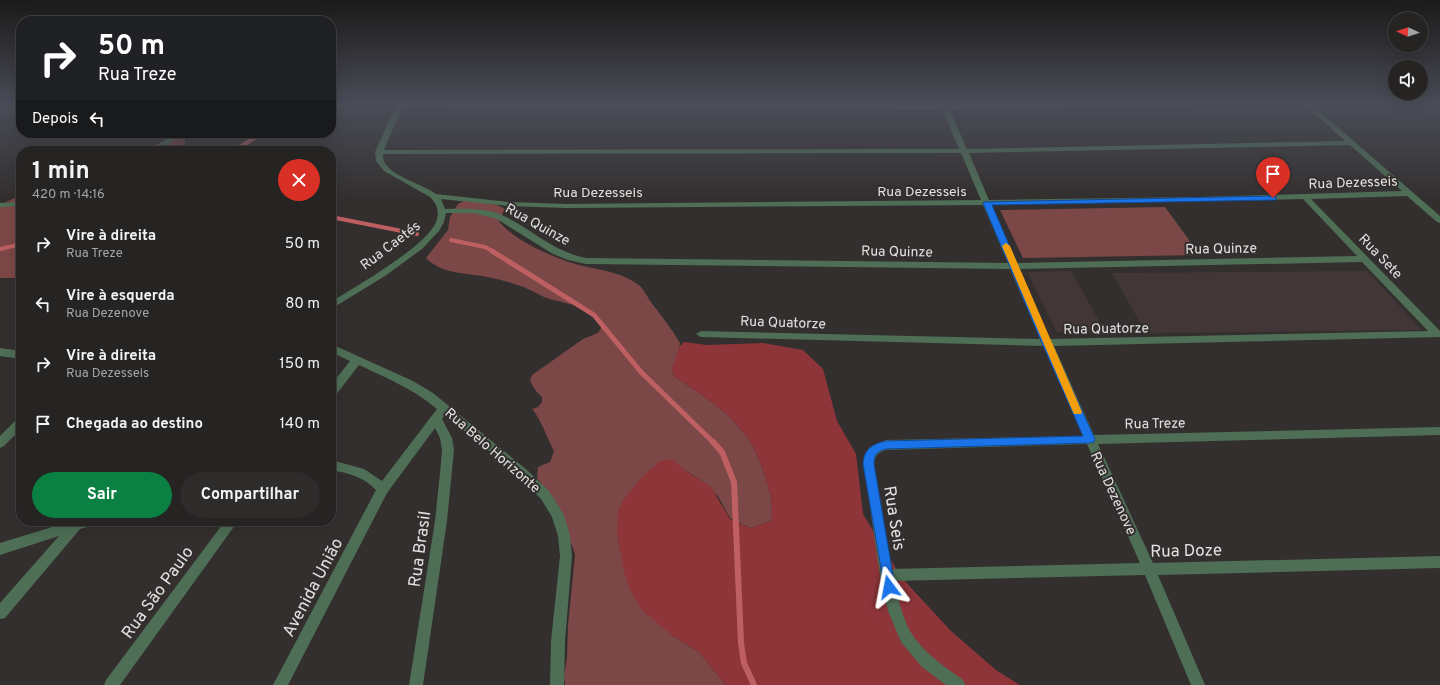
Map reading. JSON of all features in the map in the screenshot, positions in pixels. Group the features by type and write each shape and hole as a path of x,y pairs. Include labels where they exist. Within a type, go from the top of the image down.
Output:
{"street":[{"path":"386,135 379,152 381,165 387,170 425,189 435,196 443,211"},
{"name":"Rua Dezenove","path":"957,135 1047,343 1149,569 1198,685"},
{"path":"1343,135 1440,220"},
{"path":"161,146 172,138"},
{"path":"379,152 964,151 1352,143"},
{"name":"Rua Dezesseis","path":"435,196 509,204 543,205 987,203 1305,197 1410,193"},
{"name":"Rua Sete","path":"1305,197 1439,334"},
{"path":"0,205 16,204"},
{"name":"Rua Quinze","path":"443,211 473,211 500,217 556,252 571,258 586,261 1014,266 1364,259"},
{"name":"Rua Caetés","path":"336,303 430,237 441,220 443,211"},
{"name":"Rua Quatorze","path":"701,334 1047,343 1439,334"},
{"name":"Rua Belo Horizonte","path":"336,350 409,384 429,396 523,473 546,495 558,515 564,536 566,556 558,641 557,685"},
{"path":"0,352 16,354"},
{"path":"336,387 357,360"},
{"name":"Avenida União","path":"280,685 383,489 444,408"},
{"name":"Rua Brasil","path":"416,685 441,521 448,450 446,438 436,419"},
{"path":"0,443 16,427"},
{"name":"Rua Treze","path":"872,451 878,447 886,445 1440,431"},
{"name":"Rua Seis","path":"872,451 868,464 886,575 895,611 906,637 927,662 958,685"},
{"path":"336,466 363,473 376,481 383,489"},
{"path":"0,549 70,526"},
{"path":"0,614 78,526"},
{"name":"Rua São Paulo","path":"111,685 228,526"},
{"name":"Rua Doze","path":"886,575 1440,562"}],"shaded area":[{"path":"185,138 185,143 181,146 153,146 166,140"},
{"path":"16,197 16,278 0,278 0,205"},
{"path":"466,200 495,204 505,209 499,221 514,235 537,249 562,260 620,275 640,286 680,343 678,355 672,369 674,376 707,398 727,415 745,434 754,449 766,479 770,495 772,505 771,521 750,528 730,518 718,496 699,479 683,469 617,534 620,550 673,636 699,652 726,685 565,685 564,675 567,658 568,626 575,554 556,503 537,478 538,467 550,462 554,451 541,423 532,409 538,407 542,402 542,397 530,381 532,375 583,339 598,333 603,325 599,318 585,309 544,297 511,283 483,276 449,271 433,264 426,258 448,230 450,217 458,204"},
{"path":"1165,207 1200,255 1023,258 1000,210"},
{"path":"1071,271 1104,330 1057,332 1027,272"},
{"path":"1367,271 1422,330 1146,333 1112,273"},
{"path":"684,342 707,345 763,343 803,350 823,369 837,421 856,454 863,514 901,577 951,631 996,670 1020,685 726,685 699,652 673,636 643,611 631,592 624,572 617,534 618,511 623,500 642,477 660,461 673,459 683,469 711,487 730,519 750,528 771,521 772,516 771,500 766,479 756,453 745,434 717,406 674,376 672,369 680,346"}],"waterway":[{"path":"241,146 255,138"},
{"path":"336,218 417,234"},
{"path":"451,240 485,247 494,252"},
{"path":"0,249 16,245"},
{"path":"492,251 594,315 641,372 713,442"},
{"path":"713,442 722,452 734,482 741,643 744,663 754,685"}],"slow traffic":[{"path":"1006,246 1078,412"}],"route":[{"path":"889,587 868,464 872,451 878,447 886,445 1090,439 987,203 1273,198"}]}
